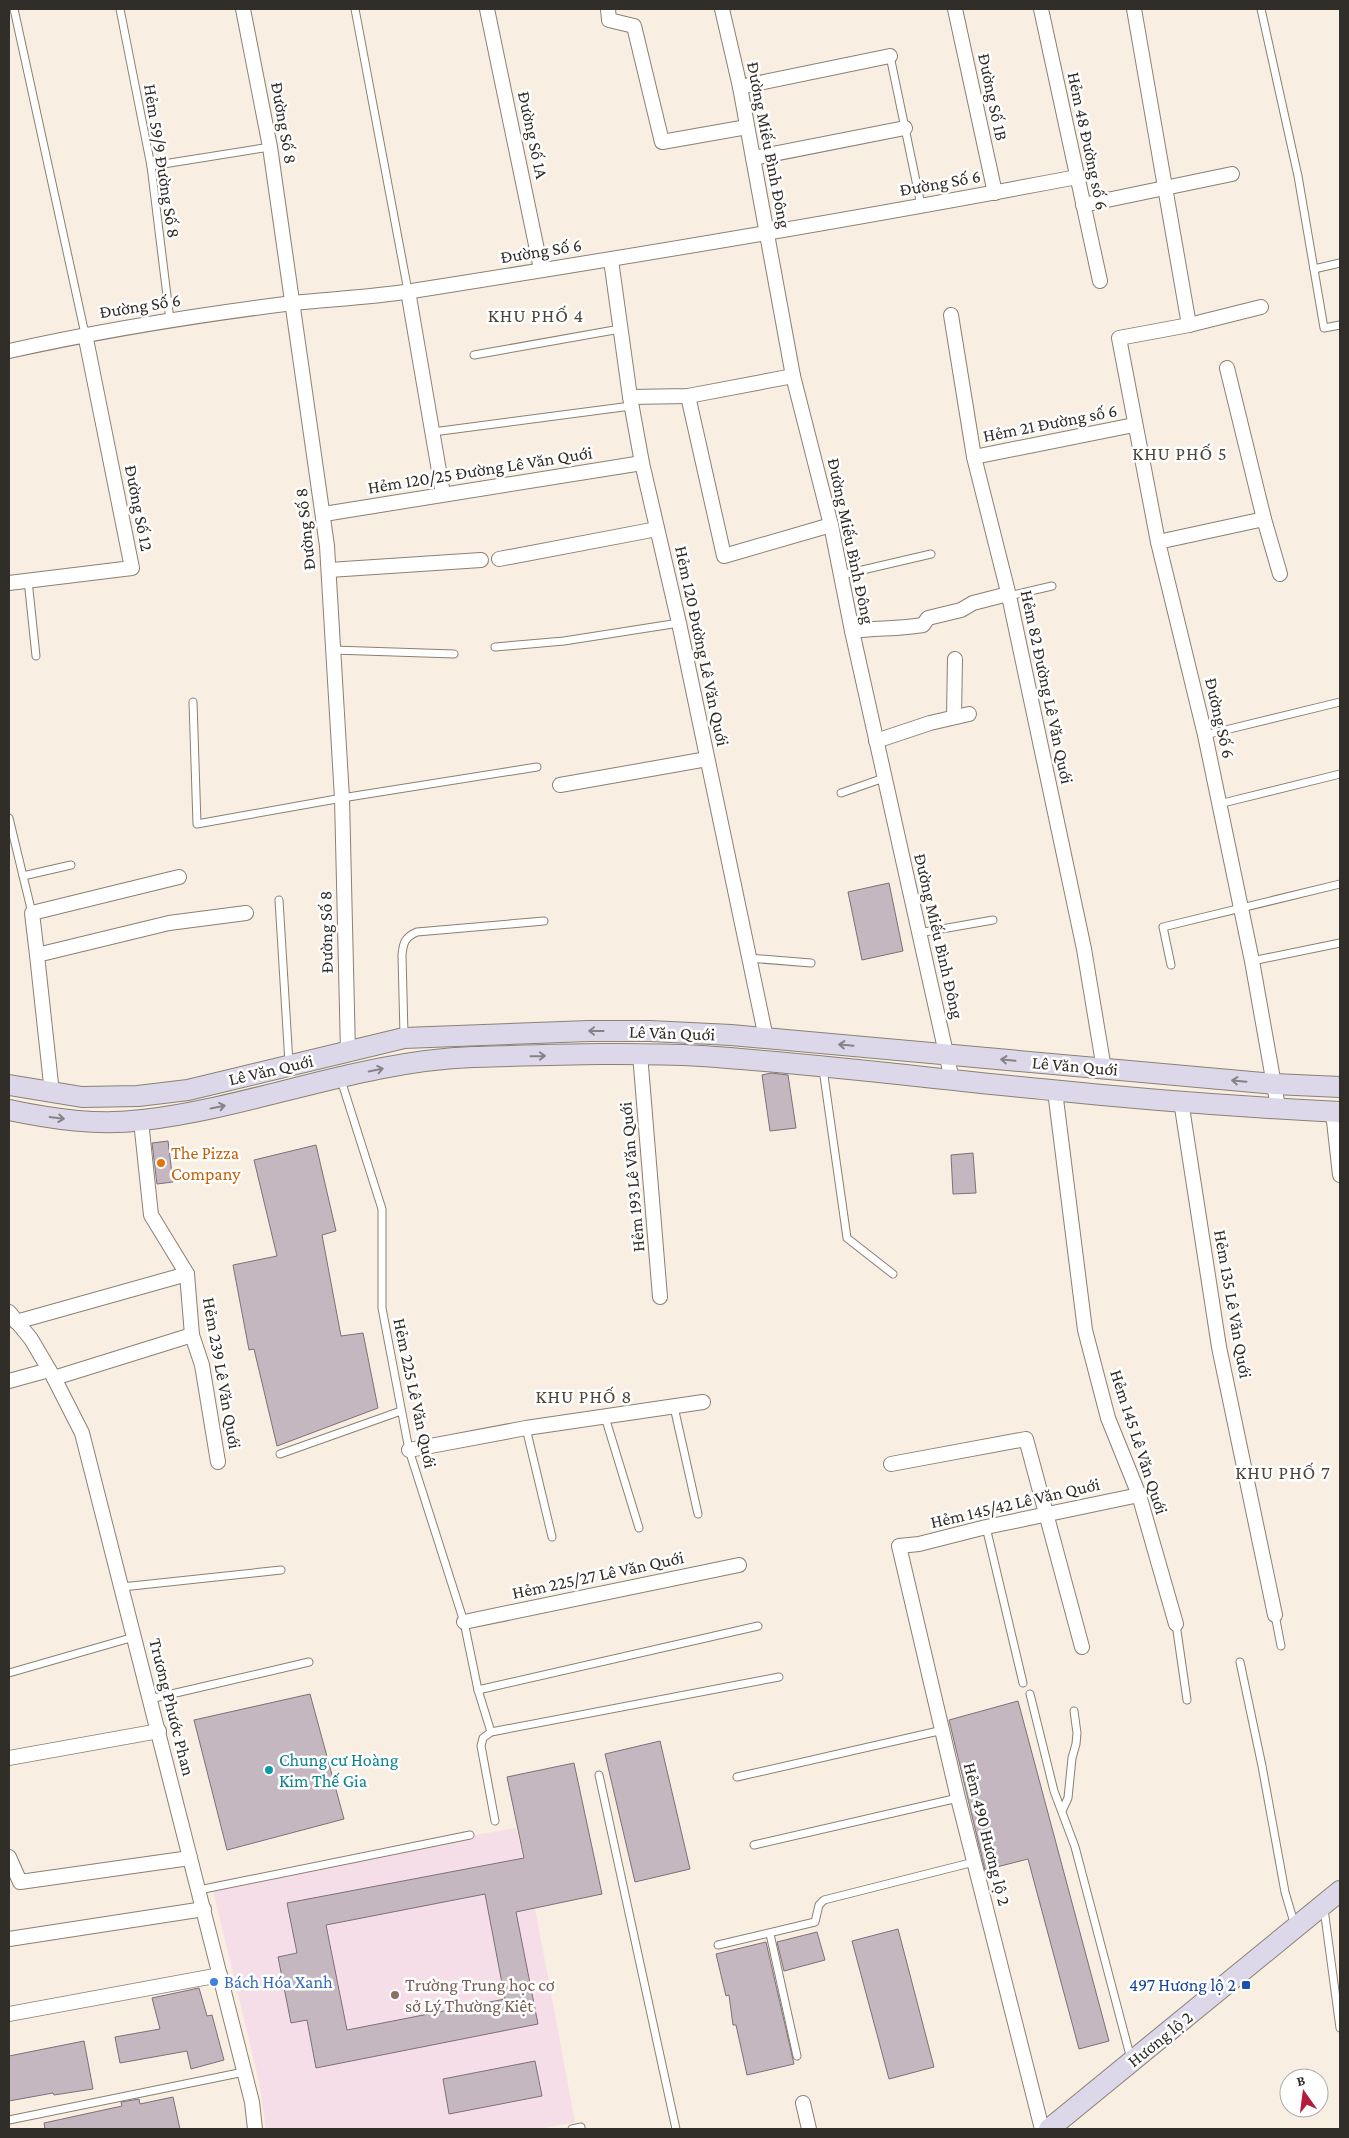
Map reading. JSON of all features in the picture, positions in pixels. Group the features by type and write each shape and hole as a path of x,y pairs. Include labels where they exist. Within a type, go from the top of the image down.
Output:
{"main road":[{"name":"Lê Văn Quới","path":"9,1085 52,1093 111,1097 163,1093 188,1090 404,1038 641,1031 766,1038 1274,1084 1340,1087"},
{"name":"Lê Văn Quới","path":"9,1110 89,1122 141,1121 226,1106 340,1077 421,1062 468,1057 640,1054 703,1056 823,1066 1055,1091 1337,1112"},
{"name":"Hương lộ 2","path":"1049,2129 1296,1929 1340,1891"}],"street":[{"name":"Đường Số 8","path":"243,9 270,147 324,514 342,798 348,1052"},
{"name":"Đường Số 1A","path":"487,9 541,269"},
{"path":"608,9 609,20 634,26 662,142 747,127"},
{"name":"Đường Miếu Bình Đông","path":"724,9 793,376 831,525 840,576 884,778 952,1080"},
{"name":"Đường Số 1B","path":"955,9 994,193"},
{"name":"Hẻm 48 Đường số 6","path":"1041,9 1100,281"},
{"path":"1134,9 1189,325 1261,307"},
{"path":"740,87 890,56"},
{"path":"753,158 905,128"},
{"path":"1082,204 1232,174"},
{"name":"Đường Số 6","path":"9,347 170,320 293,303 408,291 541,269 611,260 1077,177"},
{"name":"Hẻm 120 Đường Lê Văn Quới","path":"611,260 630,402 642,463 679,623 766,1038"},
{"path":"408,291 443,494"},
{"name":"Hẻm 82 Đường Lê Văn Quới","path":"951,315 974,457 1008,595 1084,949 1104,1069"},
{"name":"Đường Số 6","path":"1189,325 1118,338 1158,542 1206,735 1252,961 1278,1107"},
{"name":"Đường Số 12","path":"9,583 132,568 85,334"},
{"path":"1227,368 1264,519 1280,574"},
{"path":"630,402 688,396 793,376"},
{"path":"688,396 724,556 831,525"},
{"name":"Hẻm 21 Đường số 6","path":"974,457 1134,425"},
{"name":"Hẻm 120/25 Đường Lê Văn Quới","path":"324,514 642,463"},
{"path":"1158,542 1264,519"},
{"path":"500,559 657,529"},
{"path":"329,570 481,560"},
{"path":"852,631 923,625 928,618 961,610 974,602 1008,595"},
{"path":"954,717 955,659"},
{"path":"876,741 930,723 969,714"},
{"path":"560,785 707,759"},
{"path":"52,1093 32,913 179,877"},
{"path":"37,954 169,923 246,913"},
{"name":"Hẻm 193 Lê Văn Quới","path":"640,1054 660,1297"},
{"name":"Hẻm 145 Lê Văn Quới","path":"1055,1091 1085,1330 1108,1418 1139,1494 1176,1624"},
{"name":"Hẻm 135 Lê Văn Quới","path":"1181,1101 1219,1347 1255,1512 1274,1615"},
{"path":"1337,1112 1340,1175"},
{"name":"Hẻm 239 Lê Văn Quới","path":"141,1121 150,1215 187,1274 192,1335 202,1365 218,1462"},
{"path":"12,1317 187,1274"},
{"name":"Trương Phước Phan","path":"12,1317 31,1339 82,1432 204,1908 252,2102 255,2129"},
{"path":"9,1381 51,1374 192,1335"},
{"path":"408,1450 526,1428 704,1402"},
{"path":"891,1464 1026,1439 1082,1647"},
{"name":"Hẻm 145/42 Lê Văn Quới","path":"899,1546 919,1544 986,1527 1139,1494"},
{"name":"Hẻm 490 Hương lộ 2","path":"899,1546 958,1798 1042,2129"},
{"name":"Hẻm 225/27 Lê Văn Quới","path":"464,1622 739,1565"},
{"path":"9,1758 159,1731"},
{"path":"9,1857 20,1882 190,1858"},
{"path":"9,1939 204,1908"},
{"path":"9,2014 220,1975"},
{"path":"803,2103 809,2129"}],"lane":[{"path":"14,9 85,334"},
{"name":"Hẻm 59/9 Đường Số 8","path":"120,9 151,166 170,320"},
{"path":"355,9 408,291"},
{"path":"1261,9 1298,176 1324,328 1340,325"},
{"path":"890,56 921,205"},
{"path":"151,166 270,147"},
{"path":"1314,269 1340,264"},
{"path":"474,355 620,329"},
{"path":"433,432 630,402"},
{"path":"840,576 931,554"},
{"path":"28,580 36,656"},
{"path":"1008,595 1052,586"},
{"path":"495,647 564,641 679,623"},
{"path":"333,650 454,654"},
{"path":"193,702 197,824 342,798 537,767"},
{"path":"1206,735 1340,702"},
{"path":"1219,804 1340,774"},
{"path":"841,793 884,778"},
{"path":"9,818 32,913"},
{"path":"23,876 71,865"},
{"path":"1171,965 1163,927 1340,884"},
{"path":"279,900 289,1066"},
{"path":"919,933 993,920"},
{"path":"404,1038 402,955 403,944 410,934 544,921"},
{"path":"1252,961 1340,943"},
{"path":"748,958 811,963"},
{"path":"823,1066 847,1238 893,1274"},
{"name":"Hẻm 225 Lê Văn Quới","path":"340,1077 382,1210 382,1308 408,1450 464,1622 478,1690 491,1732"},
{"path":"674,1407 698,1514"},
{"path":"280,1454 401,1411"},
{"path":"605,1417 639,1528"},
{"path":"526,1428 552,1537"},
{"path":"986,1527 1023,1683"},
{"path":"122,1587 281,1570"},
{"path":"1274,1615 1281,1646"},
{"path":"1176,1624 1187,1700"},
{"path":"478,1690 758,1626"},
{"path":"9,1673 134,1637"},
{"path":"150,1699 309,1662"},
{"path":"1240,1662 1262,1766 1285,1892 1296,1929"},
{"path":"494,1821 481,1746 483,1738 491,1732 779,1677"},
{"path":"1030,1694 1054,1791 1075,1847 1132,2062"},
{"path":"1062,1811 1068,1798 1072,1758 1076,1744 1077,1733 1074,1711"},
{"path":"737,1776 943,1730"},
{"path":"599,1775 676,2129"},
{"path":"754,1845 958,1798"},
{"path":"199,1890 470,1835"},
{"path":"718,1945 815,1922 819,1905 824,1900 974,1862"},
{"path":"1324,1906 1340,2028"},
{"path":"770,1934 797,2056"},
{"path":"9,2120 244,2072"},
{"path":"572,2129 581,2127"}],"shaded area":[{"name":"Trường Trung học cơ sở Lý Thường Kiệt","path":"516,1828 535,1908 575,2122 539,2129 266,2129 259,2081 211,1882"}],"building":[{"path":"889,883 903,951 862,960 848,892"},
{"path":"771,1073 788,1075 796,1128 770,1131 762,1075"},
{"name":"The Pizza Company","path":"168,1141 173,1182 157,1184 152,1143"},
{"path":"316,1145 336,1231 322,1235 341,1336 363,1333 378,1408 277,1446 254,1349 249,1350 233,1265 277,1256 254,1160"},
{"path":"973,1153 976,1193 953,1194 951,1155"},
{"name":"Chung cư Hoàng Kim Thế Gia","path":"310,1694 344,1819 227,1850 194,1720"},
{"path":"1018,1701 1109,2041 1079,2049 1028,1859 985,1870 949,1720"},
{"path":"660,1741 690,1869 635,1882 605,1754"},
{"path":"574,1763 602,1894 516,1912 538,2024 316,2068 307,2020 291,2023 278,1957 297,1953 287,1903 524,1858 507,1777","holes":["485,1894 505,1999 347,2030 326,1925"]},
{"path":"898,1929 934,2067 889,2079 852,1941"},
{"path":"817,1932 825,1960 784,1971 777,1942"},
{"path":"766,1942 794,2064 747,2075 736,2025 733,2025 729,1995 726,1996 716,1954"},
{"path":"199,1988 207,2016 212,2015 224,2060 191,2069 187,2051 120,2063 115,2037 160,2029 152,1998"},
{"path":"84,2041 93,2089 54,2095 53,2093 9,2101 9,2056"},
{"path":"535,2061 542,2096 449,2114 443,2079"},
{"path":"173,2097 180,2129 45,2129 44,2123 122,2106 121,2102 139,2099 140,2104"}],"place":[{"name":"The Pizza Company","path":"161,1163"},
{"name":"Chung cư Hoàng Kim Thế Gia","path":"269,1770"},
{"name":"Bách Hóa Xanh","path":"214,1982"},
{"name":"497 Hương lộ 2","path":"1246,1985"},
{"name":"Trường Trung học cơ sở Lý Thường Kiệt","path":"395,1995"}],"district":[{"name":"KHU PHỐ 4","path":"536,315"},
{"name":"KHU PHỐ 5","path":"1180,453"},
{"name":"KHU PHỐ 8","path":"584,1396"},
{"name":"KHU PHỐ 7","path":"1283,1472"}]}
